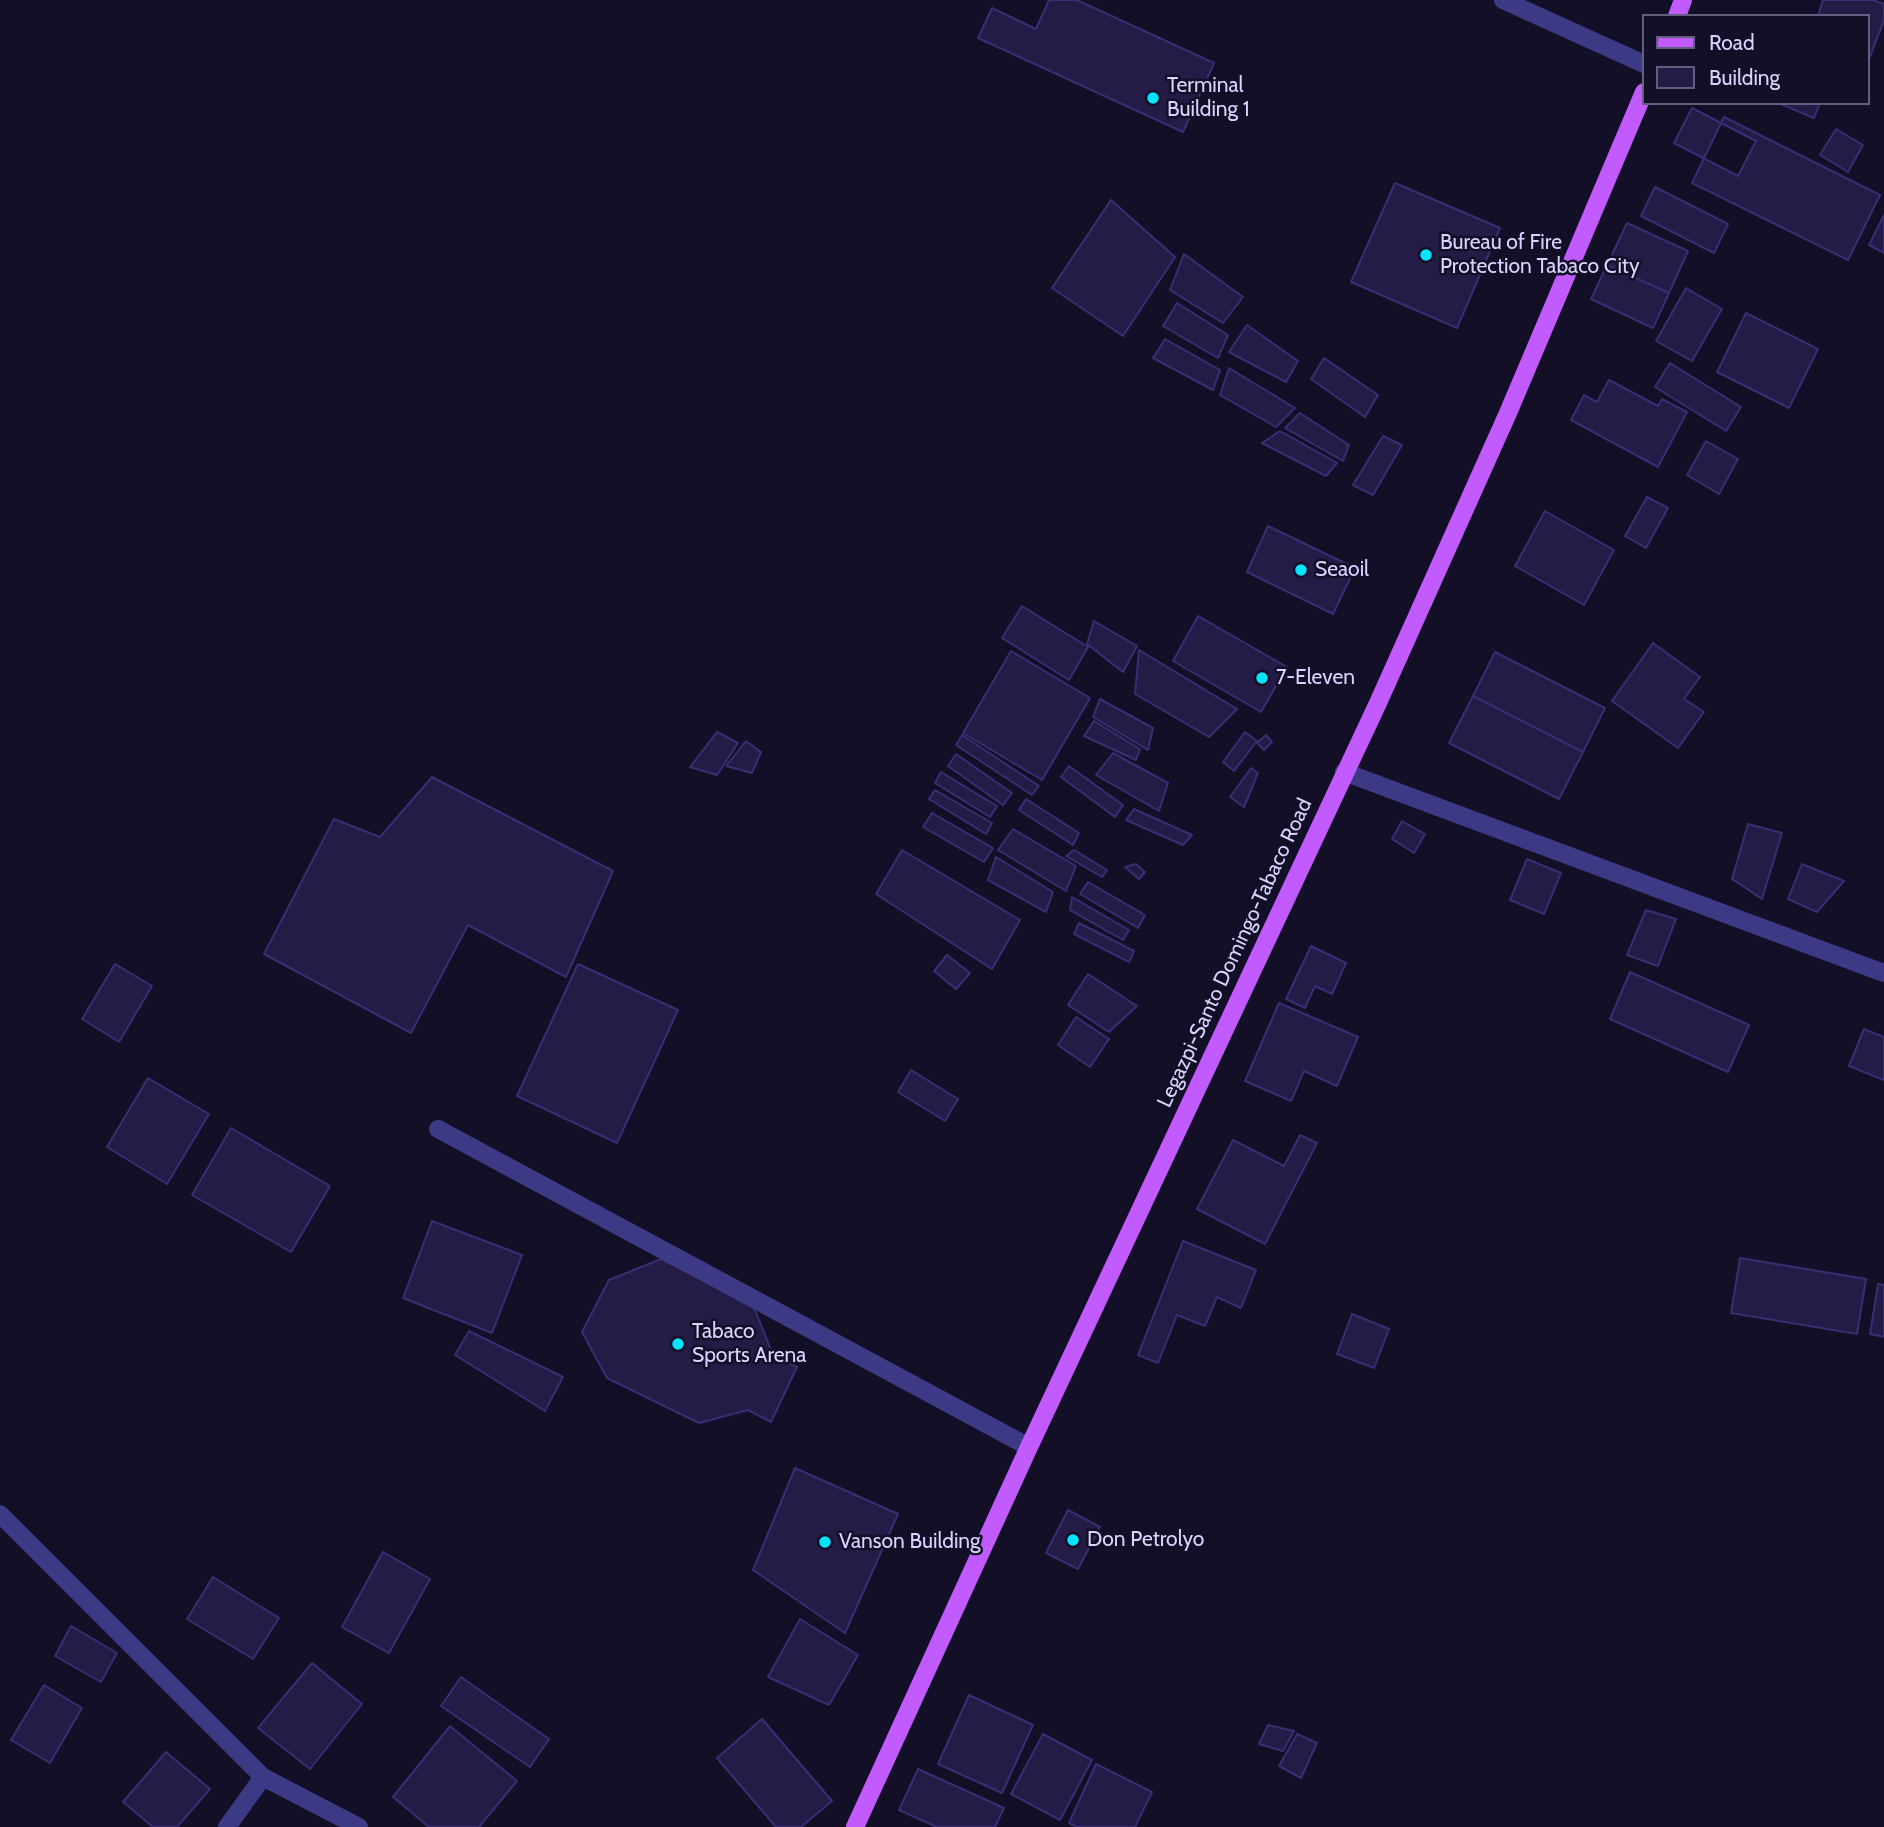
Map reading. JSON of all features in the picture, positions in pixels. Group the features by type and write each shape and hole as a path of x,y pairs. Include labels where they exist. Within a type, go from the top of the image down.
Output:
{"main road":[{"name":"Legazpi-Santo Domingo-Tabaco Road","path":"855,1827 1508,413 1643,94"}],"street":[{"path":"1503,0 1643,64"},
{"path":"1344,772 1884,973"},
{"path":"438,1129 1029,1447"},
{"path":"0,1514 263,1777 359,1827"},
{"path":"227,1827 263,1777"}],"building":[{"name":"Terminal Building 1","path":"1049,0 1077,0 1214,63 1183,132 978,38 992,8 1036,29"},
{"path":"1823,0 1873,0 1884,4 1884,20 1870,57 1870,14 1819,14"},
{"path":"1783,105 1819,105 1814,118"},
{"path":"1692,108 1756,141 1738,176 1674,143"},
{"path":"1724,117 1880,195 1848,260 1692,183"},
{"path":"1836,129 1863,145 1848,172 1820,155"},
{"name":"Bureau of Fire Protection Tabaco City","path":"1395,183 1500,228 1457,328 1351,282"},
{"path":"1655,187 1728,224 1714,253 1641,216"},
{"path":"1111,200 1175,257 1123,336 1052,288"},
{"path":"1884,215 1884,253 1869,245"},
{"path":"1627,223 1688,251 1669,293 1607,265"},
{"path":"1184,254 1243,297 1223,323 1170,290"},
{"path":"1607,265 1669,293 1653,328 1591,299"},
{"path":"1686,288 1722,309 1692,361 1656,341"},
{"path":"1177,303 1228,335 1218,358 1163,326"},
{"path":"1746,313 1818,349 1789,408 1717,372"},
{"path":"1247,325 1298,361 1286,382 1229,352"},
{"path":"1165,339 1220,370 1213,390 1153,358"},
{"path":"1324,358 1378,395 1365,417 1311,379"},
{"path":"1670,363 1741,407 1726,431 1655,387"},
{"path":"1229,368 1295,408 1276,427 1220,395"},
{"path":"1609,380 1658,406 1662,399 1687,412 1658,467 1571,420 1584,395 1597,402"},
{"path":"1300,413 1349,445 1343,461 1285,428"},
{"path":"1280,431 1337,463 1326,476 1262,443"},
{"path":"1383,436 1402,445 1373,495 1353,485"},
{"path":"1706,441 1738,459 1719,494 1687,475"},
{"path":"1647,497 1668,508 1646,548 1625,536"},
{"path":"1545,511 1614,550 1584,605 1515,566"},
{"path":"1268,526 1355,568 1333,614 1247,572"},
{"path":"1022,606 1088,647 1069,680 1002,638"},
{"path":"1198,616 1287,667 1261,712 1173,661"},
{"path":"1094,621 1137,646 1123,672 1087,644"},
{"path":"1653,643 1700,677 1684,699 1704,712 1678,748 1612,701"},
{"path":"1139,650 1237,709 1209,737 1135,694"},
{"path":"1011,651 1090,698 1042,780 963,733"},
{"path":"1495,652 1605,708 1583,752 1473,696"},
{"path":"1473,696 1583,752 1559,799 1449,743"},
{"path":"1100,699 1153,728 1148,750 1093,717"},
{"path":"1094,721 1140,749 1136,760 1084,736"},
{"path":"717,732 738,743 717,775 690,767"},
{"path":"1245,732 1257,741 1234,771 1223,762"},
{"path":"962,735 1039,786 1032,795 956,745"},
{"path":"1266,735 1272,742 1264,750 1257,743"},
{"path":"746,741 761,752 752,773 726,766"},
{"path":"1113,753 1168,783 1159,811 1096,775"},
{"path":"956,754 1012,793 1003,805 948,766"},
{"path":"1069,766 1123,805 1115,817 1061,777"},
{"path":"1251,768 1258,773 1244,807 1230,797"},
{"path":"941,772 997,806 990,817 935,783"},
{"path":"432,777 613,871 566,977 468,925 411,1033 264,954 334,819 380,837"},
{"path":"935,790 992,823 986,834 929,799"},
{"path":"1026,799 1079,833 1073,845 1019,810"},
{"path":"1134,809 1192,835 1183,845 1126,820"},
{"path":"932,813 993,848 984,862 923,827"},
{"path":"1402,821 1425,834 1414,853 1392,839"},
{"path":"1748,824 1782,833 1762,899 1732,879"},
{"path":"1013,829 1076,866 1066,891 998,850"},
{"path":"902,850 1020,920 992,969 876,894"},
{"path":"1074,850 1107,870 1102,877 1066,856"},
{"path":"996,857 1053,892 1046,912 988,880"},
{"path":"1527,859 1561,873 1544,914 1510,900"},
{"path":"1136,864 1145,872 1139,879 1125,867"},
{"path":"1802,864 1844,881 1817,912 1788,899"},
{"path":"1088,882 1145,915 1138,928 1080,894"},
{"path":"1072,897 1129,930 1123,940 1070,910"},
{"path":"1646,910 1676,919 1658,966 1627,955"},
{"path":"1079,923 1134,951 1129,962 1074,934"},
{"path":"1311,946 1346,963 1332,994 1315,986 1305,1008 1286,999"},
{"path":"947,955 970,973 956,989 934,971"},
{"path":"115,964 152,986 119,1042 82,1019"},
{"path":"578,964 678,1010 617,1143 517,1096"},
{"path":"1630,972 1749,1025 1728,1072 1610,1019"},
{"path":"1088,974 1137,1006 1109,1032 1068,1005"},
{"path":"1279,1003 1358,1037 1337,1086 1304,1071 1291,1101 1245,1081"},
{"path":"1076,1017 1109,1039 1090,1067 1058,1045"},
{"path":"1864,1029 1884,1037 1884,1080 1849,1066"},
{"path":"911,1070 958,1099 945,1121 898,1092"},
{"path":"148,1078 209,1114 167,1184 107,1147"},
{"path":"231,1128 330,1186 291,1252 192,1195"},
{"path":"1300,1135 1317,1143 1265,1244 1197,1209 1233,1140 1284,1166"},
{"path":"432,1221 522,1255 492,1333 403,1298"},
{"path":"1183,1241 1256,1270 1241,1308 1217,1297 1205,1326 1177,1315 1158,1363 1138,1355"},
{"path":"1740,1258 1866,1279 1857,1334 1731,1313"},
{"name":"Tabaco Sports Arena","path":"661,1259 753,1305 773,1355 797,1367 771,1422 748,1410 699,1423 607,1378 582,1332 609,1280"},
{"path":"1878,1284 1884,1285 1884,1337 1870,1334"},
{"path":"1352,1314 1389,1329 1374,1368 1337,1354"},
{"path":"469,1331 563,1377 545,1411 455,1355"},
{"name":"Vanson Building","path":"795,1468 898,1514 845,1633 753,1570"},
{"name":"Don Petrolyo","path":"1068,1510 1100,1527 1078,1569 1046,1553"},
{"path":"383,1552 430,1579 389,1653 342,1627"},
{"path":"213,1577 279,1618 253,1659 187,1619"},
{"path":"800,1619 858,1655 829,1705 768,1677"},
{"path":"71,1626 117,1653 101,1682 55,1656"},
{"path":"312,1663 362,1704 310,1769 258,1728"},
{"path":"461,1677 549,1739 530,1767 441,1706"},
{"path":"44,1685 82,1708 50,1763 11,1740"},
{"path":"969,1695 1033,1725 1002,1793 938,1764"},
{"path":"762,1719 832,1801 801,1827 776,1827 717,1758"},
{"path":"1268,1725 1294,1731 1283,1751 1259,1744"},
{"path":"450,1726 517,1781 479,1827 429,1827 393,1797"},
{"path":"1043,1734 1092,1760 1060,1820 1011,1794"},
{"path":"1297,1734 1317,1743 1301,1778 1279,1766"},
{"path":"166,1752 210,1789 177,1827 153,1827 123,1802"},
{"path":"1096,1764 1152,1792 1135,1827 1077,1827 1069,1823"},
{"path":"918,1769 1004,1808 995,1827 937,1827 899,1810"}],"place":[{"name":"Terminal Building 1","path":"1153,98"},
{"name":"Bureau of Fire Protection Tabaco City","path":"1426,255"},
{"name":"Seaoil","path":"1301,570"},
{"name":"7-Eleven","path":"1262,678"},
{"name":"Tabaco Sports Arena","path":"678,1344"},
{"name":"Don Petrolyo","path":"1073,1540"},
{"name":"Vanson Building","path":"825,1542"}]}
